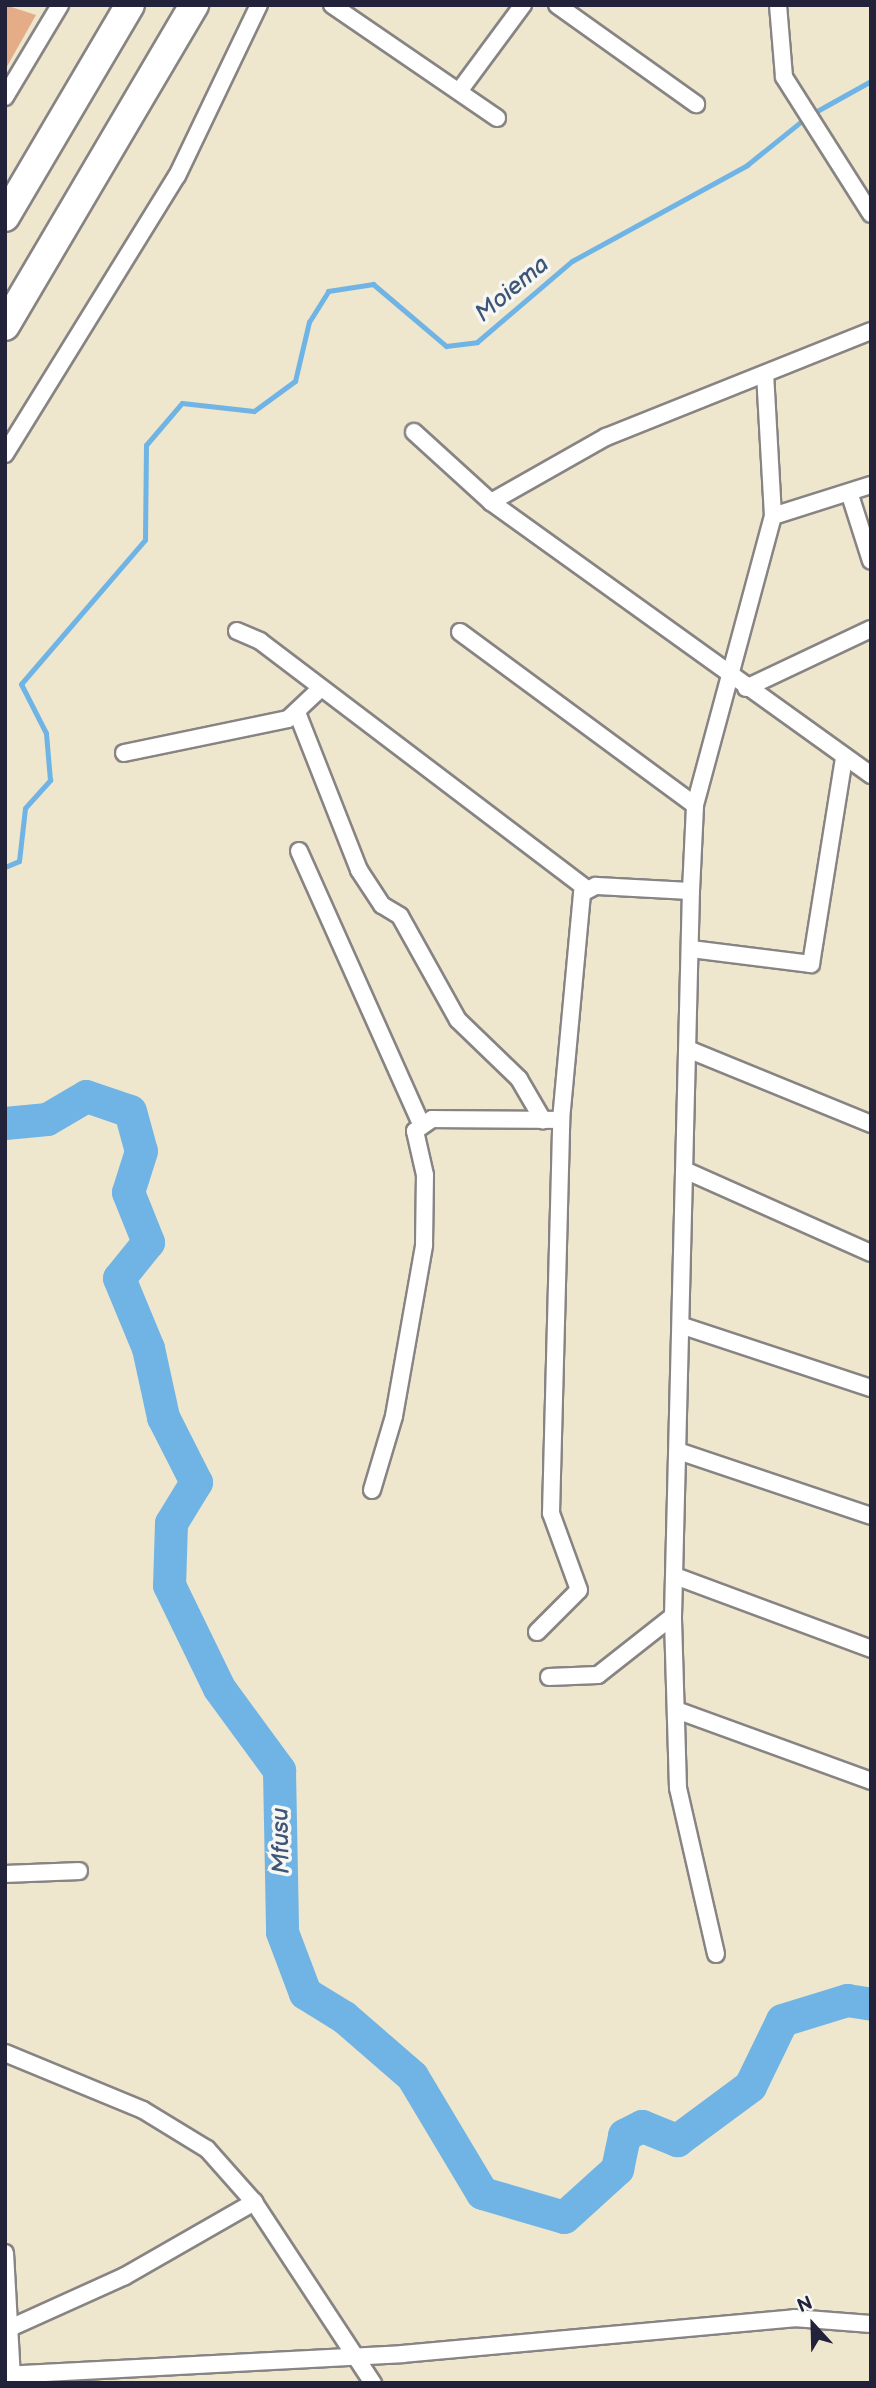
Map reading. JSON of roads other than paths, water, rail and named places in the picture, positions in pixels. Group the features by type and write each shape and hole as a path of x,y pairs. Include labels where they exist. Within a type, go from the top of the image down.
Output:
{"highway":[{"path":"100,57 110,5"},
{"path":"5,216 130,5"},
{"path":"5,326 194,5"}],"street":[{"path":"5,97 60,5"},
{"path":"5,454 177,176 259,5"},
{"path":"332,5 460,90 497,118"},
{"path":"460,90 523,5"},
{"path":"557,5 578,11 696,104"},
{"path":"778,5 784,77 871,214"},
{"path":"491,502 606,437 871,331"},
{"path":"716,1954 678,1788 679,1711 673,1616 689,1172 691,891 695,805 740,684 773,516 765,374"},
{"path":"414,432 491,502 740,684 871,775"},
{"path":"773,516 850,495 871,485"},
{"path":"850,495 871,561"},
{"path":"740,684 871,629"},
{"path":"237,631 320,689 585,888 691,891"},
{"path":"460,632 695,805"},
{"path":"124,753 298,715 320,689"},
{"path":"298,715 359,870 383,905 400,916 458,1020 519,1079 543,1120"},
{"path":"691,949 811,964 844,758"},
{"path":"299,850 420,1122"},
{"path":"537,1632 579,1590 551,1514 561,1120 585,888"},
{"path":"690,1050 871,1124"},
{"path":"420,1122 561,1120"},
{"path":"372,1490 394,1416 424,1245 425,1175 415,1131 420,1122"},
{"path":"689,1172 871,1253"},
{"path":"683,1326 871,1388"},
{"path":"681,1452 871,1516"},
{"path":"675,1576 871,1649"},
{"path":"549,1677 597,1675 673,1616"},
{"path":"679,1711 871,1782"},
{"path":"5,1874 79,1871"},
{"path":"5,2053 176,2129 207,2149 254,2202 359,2355 373,2383"},
{"path":"10,2328 125,2276 254,2202"},
{"path":"5,2253 10,2376 359,2355 794,2318 871,2324"}],"waterway":[{"name":"Moiema","path":"5,867 19,861 25,808 50,780 46,733 21,684 145,540 146,445 182,403 254,411 295,381 309,322 328,291 373,284 446,346 477,342 572,261 747,165 808,116 871,81"},
{"name":"Mfusu","path":"5,1123 47,1119 86,1096 130,1111 141,1151 128,1192 148,1242 119,1278 148,1348 163,1417 196,1482 171,1523 169,1585 219,1688 279,1770 282,1932 305,1993 344,2017 412,2076 482,2193 564,2217 617,2169 624,2135 642,2126 677,2140 750,2086 782,2020 847,2000 871,2004"}]}
